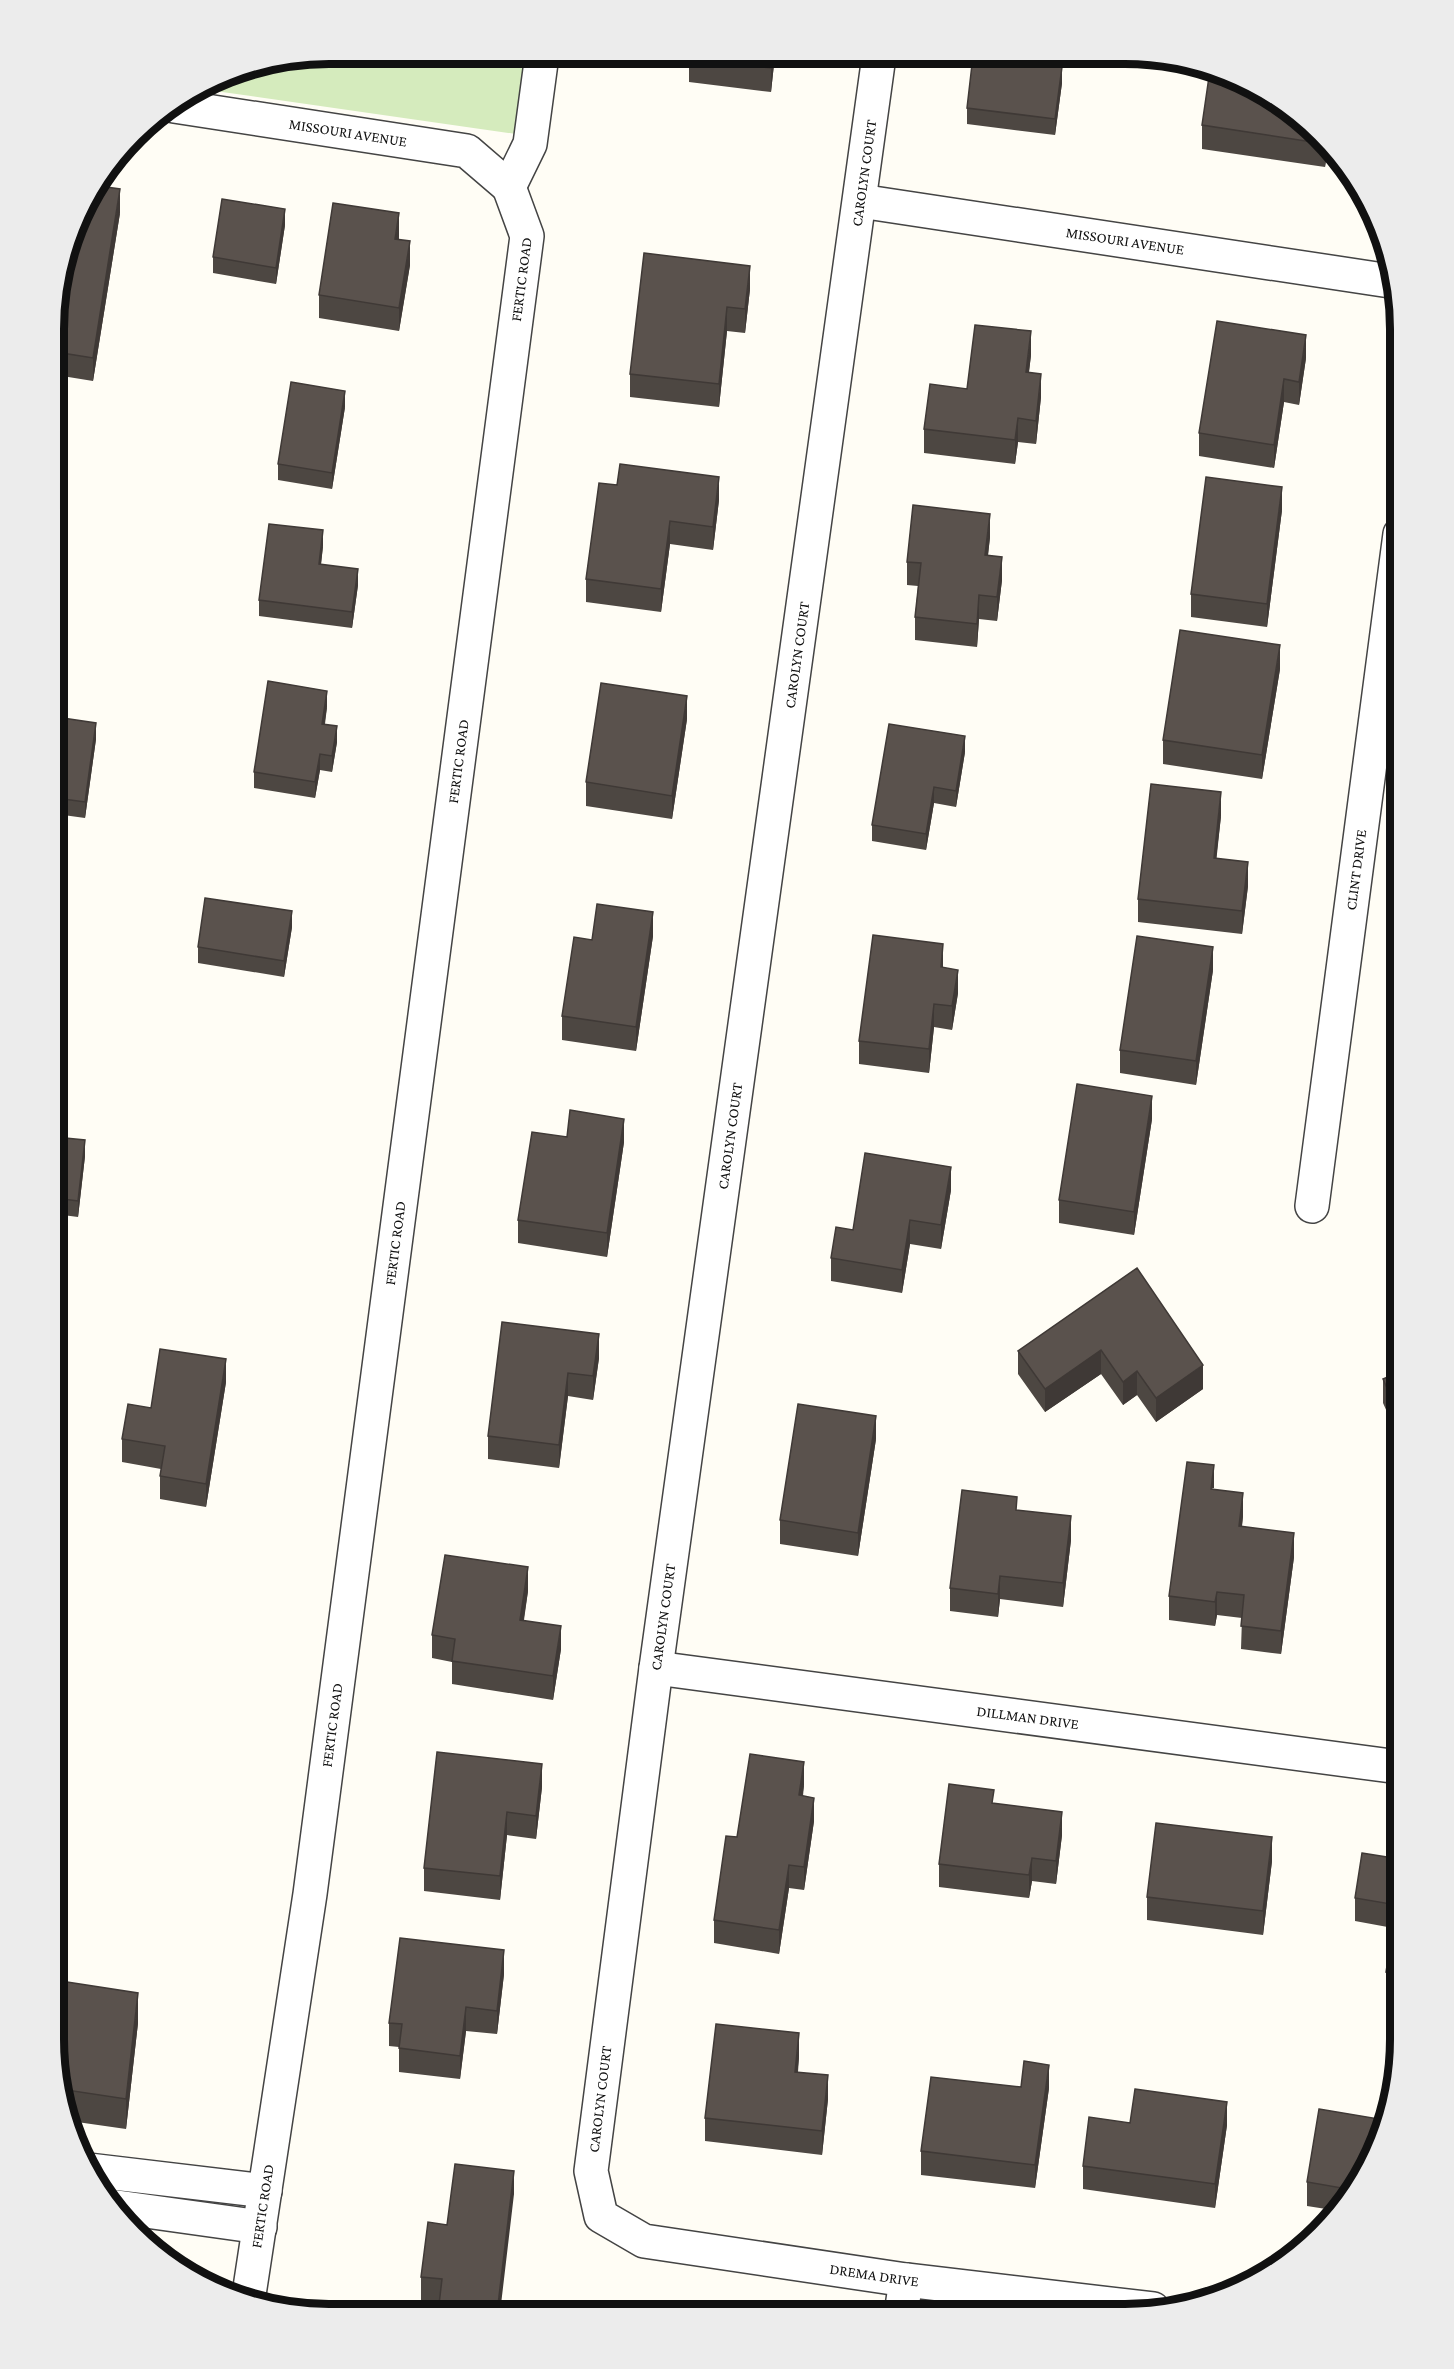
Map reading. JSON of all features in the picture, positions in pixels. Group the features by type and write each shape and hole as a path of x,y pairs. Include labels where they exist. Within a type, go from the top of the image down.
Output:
{"street":[{"path":"509,187 530,144 541,64"},
{"name":"CAROLYN COURT","path":"601,2216 591,2171 656,1668 878,64"},
{"name":"MISSOURI AVENUE","path":"184,108 467,151 509,187"},
{"name":"FERTIC ROAD","path":"250,2292 310,1894 527,236 509,187"},
{"name":"MISSOURI AVENUE","path":"860,201 1384,280"},
{"name":"CLINT DRIVE","path":"1312,1206 1390,610"},
{"name":"DILLMAN DRIVE","path":"656,1668 1390,1766"},
{"path":"100,2171 265,2191"},
{"path":"125,2208 260,2227"},
{"name":"DREMA DRIVE","path":"601,2216 644,2241 906,2280 1110,2304"},
{"path":"902,2304 906,2280"}],"green space":[{"path":"526,64 516,134 214,91 261,74 312,65"}],"building":[{"path":"738,64 772,64 771,68"},
{"path":"972,64 1028,64 1062,67 1055,119 967,108"},
{"path":"1209,79 1242,92 1272,109 1312,142 1202,125"},
{"path":"106,187 120,189 93,358 64,353 65,312 70,278 79,244 92,212"},
{"path":"222,199 285,209 276,268 213,257"},
{"path":"333,203 399,213 395,239 410,241 399,308 319,295"},
{"path":"644,253 750,266 745,309 727,307 719,384 630,374"},
{"path":"1217,321 1306,335 1299,382 1284,379 1274,445 1199,433"},
{"path":"975,325 1031,331 1026,372 1041,374 1036,421 1018,418 1015,440 924,429 930,384 967,389"},
{"path":"291,382 345,391 332,473 278,464"},
{"path":"620,464 719,477 713,527 670,521 661,589 586,579 599,483 617,485"},
{"path":"1206,477 1282,487 1267,604 1191,594"},
{"path":"913,505 990,514 985,555 1002,557 997,597 979,595 977,624 915,617 921,563 907,562"},
{"path":"269,524 323,530 319,564 358,569 352,612 259,600"},
{"path":"1180,630 1280,645 1262,755 1163,740"},
{"path":"268,681 327,691 322,724 337,726 332,756 320,754 315,782 254,772"},
{"path":"601,683 687,696 672,796 586,782"},
{"path":"64,718 96,723 85,802 64,799"},
{"path":"889,724 965,736 956,791 934,787 926,834 872,825"},
{"path":"1151,784 1221,792 1214,858 1248,862 1242,911 1138,899"},
{"path":"205,898 292,911 284,961 198,947"},
{"path":"597,904 653,912 636,1027 562,1016 574,937 592,940"},
{"path":"873,935 943,944 941,967 958,970 952,1006 934,1004 929,1049 859,1041"},
{"path":"1137,936 1213,947 1196,1061 1120,1050"},
{"path":"1077,1084 1152,1096 1134,1212 1059,1200"},
{"path":"570,1110 624,1119 607,1233 518,1220 532,1132 567,1137"},
{"path":"64,1138 85,1140 78,1201 64,1199"},
{"path":"865,1153 951,1167 941,1225 910,1220 902,1270 831,1258 836,1227 853,1230"},
{"path":"1137,1268 1203,1365 1156,1398 1137,1371 1123,1382 1101,1350 1045,1389 1018,1351"},
{"path":"502,1322 599,1334 593,1376 568,1373 559,1445 488,1436"},
{"path":"160,1349 226,1359 206,1484 160,1476 165,1446 122,1439 128,1404 151,1408"},
{"path":"1390,1376 1390,1395 1383,1379"},
{"path":"798,1404 876,1416 858,1533 780,1520"},
{"path":"1187,1462 1214,1465 1211,1489 1243,1493 1239,1526 1294,1533 1281,1631 1241,1626 1244,1595 1217,1592 1215,1602 1169,1596"},
{"path":"962,1490 1017,1497 1016,1510 1071,1516 1063,1583 1000,1576 998,1594 950,1588"},
{"path":"445,1555 528,1567 520,1620 561,1626 553,1676 452,1661 455,1639 432,1635"},
{"path":"437,1752 542,1764 536,1816 507,1812 500,1876 424,1868"},
{"path":"750,1754 804,1762 799,1795 814,1798 804,1867 789,1865 779,1930 714,1920 726,1836 737,1837"},
{"path":"949,1784 994,1790 992,1803 1062,1812 1056,1861 1032,1858 1029,1875 939,1864"},
{"path":"1156,1823 1272,1837 1263,1911 1147,1897"},
{"path":"1362,1853 1390,1858 1390,1904 1355,1898"},
{"path":"400,1938 504,1950 497,2011 466,2007 460,2056 399,2048 402,2024 389,2023"},
{"path":"1390,1948 1390,1973 1386,1972"},
{"path":"64,1982 138,1993 126,2099 70,2090 64,2039"},
{"path":"716,2024 799,2033 795,2072 828,2075 822,2131 705,2118"},
{"path":"1024,2061 1049,2065 1035,2165 921,2151 931,2077 1021,2087"},
{"path":"1135,2089 1227,2102 1215,2184 1083,2166 1089,2117 1130,2123"},
{"path":"1319,2109 1377,2119 1362,2157 1344,2188 1307,2182"},
{"path":"455,2164 514,2171 498,2304 439,2304 442,2279 421,2277 428,2222 447,2225"}]}
